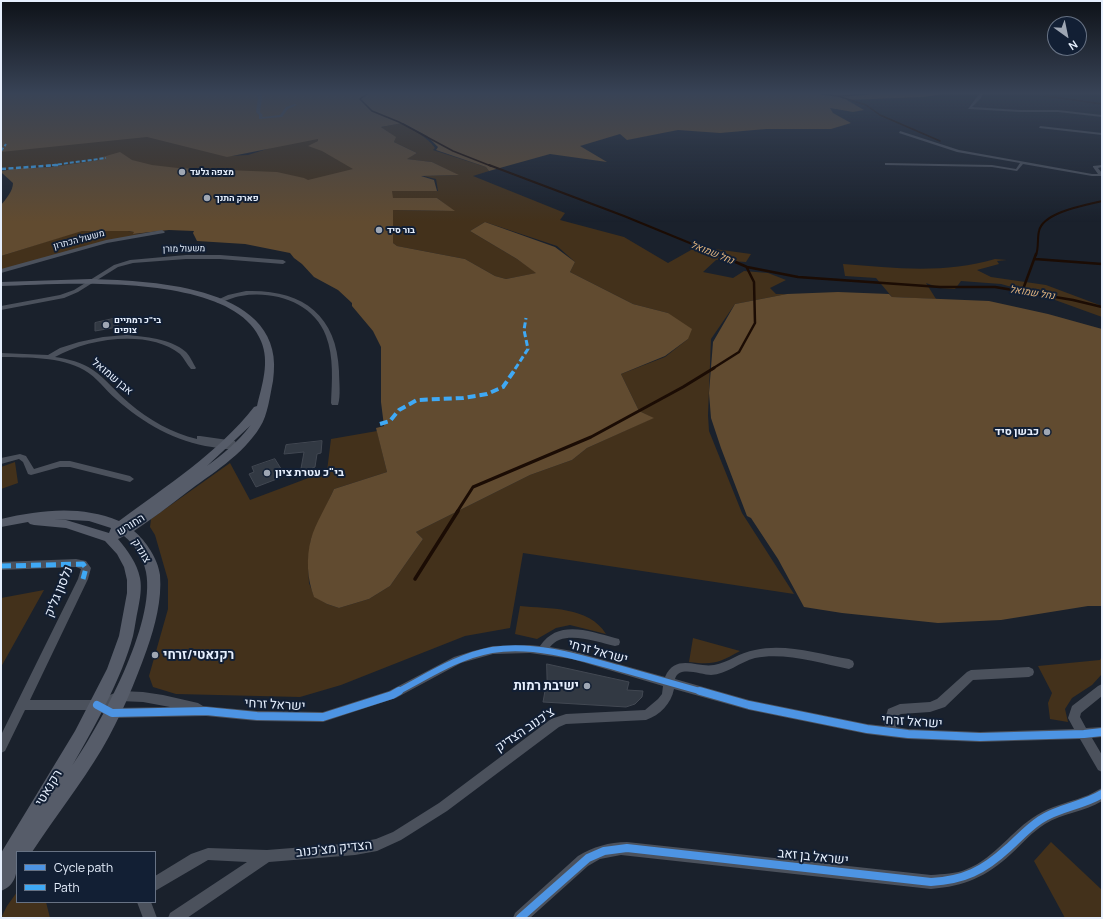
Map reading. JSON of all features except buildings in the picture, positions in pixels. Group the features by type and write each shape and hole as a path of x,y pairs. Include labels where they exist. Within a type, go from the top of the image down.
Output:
{"street":[{"path":"915,137 954,150 1096,175 1101,174 1095,167 1102,166"},
{"path":"887,164 992,166 1017,170 1022,163"},
{"name":"משעול הכתרון","path":"1,271 106,242 162,232"},
{"name":"משעול מורן","path":"1,308 62,297 76,291 116,266 143,259 220,257 283,262"},
{"path":"1,284 90,281 162,287 200,295 218,301 240,294 260,293 296,301 312,310 326,326 330,336 336,362 335,403"},
{"name":"החורש","path":"109,538 211,468 230,445 256,426 269,376 269,352 267,343 260,330 250,320 239,311 218,301"},
{"path":"48,358 66,347 84,342 111,338 140,338 165,344 174,348 187,357 193,368"},
{"name":"אבן שמואל","path":"1,355 48,358 67,361 87,369 146,420 178,435 200,442 230,445"},
{"path":"1,461 22,456 27,460 31,472 60,464 70,464 130,479"},
{"name":"צונדק","path":"1,523 31,517 71,513 94,517 123,528 141,546 148,559 153,574 153,588 146,633 133,668 120,696"},
{"name":"צונדק","path":"1,523 28,521 66,524 96,533 109,538 124,555 130,566 134,580 134,593 126,636 114,670 97,705"},
{"name":"נלסון גליק","path":"1,566 76,563 83,564 86,568 83,580 23,705 1,747"},
{"path":"543,650 545,644 552,638 564,634 577,634 615,642"},
{"name":"ישראל זרחי","path":"97,705 112,712 206,711 264,716 323,717 392,694 458,660 493,650 515,649 543,650 572,655 784,713 867,729 891,732 980,737 1084,734 1102,732"},
{"name":"צ'כנוב הצדיק","path":"459,795 555,724 566,719 646,715 654,711 667,693 672,674 676,669 714,670 746,656 760,653 784,652 849,664"},
{"path":"891,732 890,722 892,713 900,709 930,707 941,703 970,675 1029,672"},
{"path":"1102,689 1076,710 1074,718 1102,766"},
{"name":"ישראל זרחי","path":"97,705 120,696 143,697 206,711"},
{"name":"רקנאטי","path":"23,851 97,742 120,696"},
{"path":"23,705 97,705"},
{"name":"רקנאטי","path":"1,870 81,736 97,705"},
{"name":"ישראל בן זאב","path":"520,918 583,861 594,853 610,848 627,848 931,882 953,880 972,875 989,864 1040,819 1059,811 1078,807 1102,794"},
{"name":"הצדיק מצ'כנוב","path":"156,883 196,858 208,854 267,856 355,849 377,845 403,833 459,795"},
{"path":"175,918 267,856"},
{"path":"1,882 16,860"},
{"path":"144,903 150,918"}],"shaded area":[{"path":"1,137 396,137 394,142 417,153 407,159 432,162 459,175 421,176 434,180 437,191 392,191 393,198 437,198 455,211 393,210 393,243 397,246 465,259 495,276 506,279 536,273 517,259 470,231 485,222 555,247 575,262 570,272 633,304 668,313 692,329 688,339 665,356 621,374 639,411 654,418 587,448 572,460 530,475 416,532 423,539 390,586 369,599 339,608 314,597 308,568 309,546 313,533 334,489 387,472 376,428 384,426 381,402 381,347 373,331 352,306 352,303 338,290 314,277 290,253 245,244 197,241 193,233 194,231 169,230 133,234 134,232 129,231 82,231 1,256 1,205 11,192 13,186 13,183 2,173 2,171 18,168 53,167 99,160 99,158 120,152 132,160 152,165 178,168 277,172 308,180 353,169 322,151 308,146 318,141 318,139 227,157 147,137 1,152"},
{"path":"132,137 156,137 227,156 248,155 292,141 315,137 327,137 360,167 324,182 42,166 1,170 1,151"},
{"path":"395,137 424,137 435,148 433,150 486,167 489,171 473,176 565,213 560,220 624,237 668,263 691,250 692,246 751,254 746,262 716,260 703,272 733,278 744,271 768,273 786,280 770,288 776,294 787,294 735,304 711,339 708,415 709,431 742,513 794,594 523,553 510,628 465,636 341,685 300,697 176,694 153,687 149,676 168,609 168,580 155,535 150,527 151,519 230,463 250,500 327,471 331,439 377,431 387,472 334,489 311,539 308,563 309,583 314,596 327,604 339,608 369,599 390,586 423,539 416,532 530,475 572,460 587,448 653,418 639,411 621,374 665,357 688,339 668,313 633,304 570,272 575,262 557,246 485,222 470,231 517,259 537,273 506,279 495,276 465,259 397,246 393,243 393,210 454,211 437,198 392,198 392,191 438,191 436,179 424,176 458,175 432,162 406,159 417,153 394,142"},
{"path":"428,137 610,137 580,146 607,162 550,154 489,171 486,167 436,150 438,147"},
{"path":"623,137 643,137 627,140"},
{"path":"83,230 128,231 134,232 134,234 159,232 102,242 1,270 1,256"},
{"path":"995,259 1007,260 997,261 999,264 977,270 991,277 1046,285 1102,306 1102,317 1044,296 1001,284 961,281 955,289 940,288 926,283 936,299 892,297 876,278 845,276 843,264 919,269 957,267"},
{"path":"838,292 889,294 892,297 989,301 1048,314 1102,329 1102,606 1088,606 1001,620 938,623 842,613 804,607 778,559 751,518 747,516 721,448 711,418 709,393 713,342 735,304 787,294"},
{"path":"15,462 18,483 1,489 1,467"},
{"path":"44,590 1,667 1,598"},
{"path":"520,606 555,609 579,614 589,618 599,625 606,634 570,625 556,628 537,639 515,634"},
{"path":"693,638 740,651 721,661 710,663 689,662"},
{"path":"1102,656 1102,674 1092,685 1072,698 1065,709 1068,722 1050,719 1048,703 1052,693 1038,666 1100,660"},
{"path":"1051,842 1102,890 1102,918 1065,918 1034,861"},
{"path":"16,893 16,903 46,903 50,918 1,918"}],"waterway":[{"name":"נחל שמואל","path":"427,137 453,151 491,166"},
{"path":"931,137 940,141"},
{"name":"נחל שמואל","path":"489,165 624,216 719,255"},
{"path":"1036,255 1039,231 1042,224 1048,219 1066,210 1102,201"},
{"name":"נחל שמואל","path":"717,254 747,267 798,277 940,287 995,287 1022,292"},
{"path":"1022,292 1036,254"},
{"path":"1035,259 1102,264"},
{"path":"712,369 739,352 755,323 754,282 747,268"},
{"name":"נחל שמואל","path":"1022,292 1073,300 1102,307"},
{"path":"457,512 473,487 591,437 683,387 714,368"},
{"path":"415,579 458,511"}],"marked path":[{"path":"1,151 6,144"},
{"path":"1,169 65,164 106,158"},
{"path":"380,424 390,421 399,410 417,400 463,398 487,394 503,387 508,378 521,362 528,349 524,330 526,318"},
{"path":"1,566 83,564 86,568 83,579"}],"cycle path":[{"path":"97,705 112,713 206,711 257,716 323,717 392,695 458,660 473,655 493,650 530,649 572,655 749,705 867,729 908,734 980,737 1084,734 1102,732"},
{"path":"520,918 583,861 599,852 615,849 627,848 931,882 956,879 970,875 989,864 1040,820 1055,812 1095,799 1102,794"}],"place":[{"name":"מצפה גלעד","path":"182,172"},
{"name":"פארק התנך","path":"207,198"},
{"name":"בור סיד","path":"379,230"},
{"name":"בי\"כ רמתיים צופים","path":"106,325"},
{"name":"כבשן סיד","path":"1047,432"},
{"name":"בי\"כ עטרת ציון","path":"267,473"},
{"name":"רקנאטי/זרחי","path":"155,655"},
{"name":"ישיבת רמות","path":"587,686"}]}
